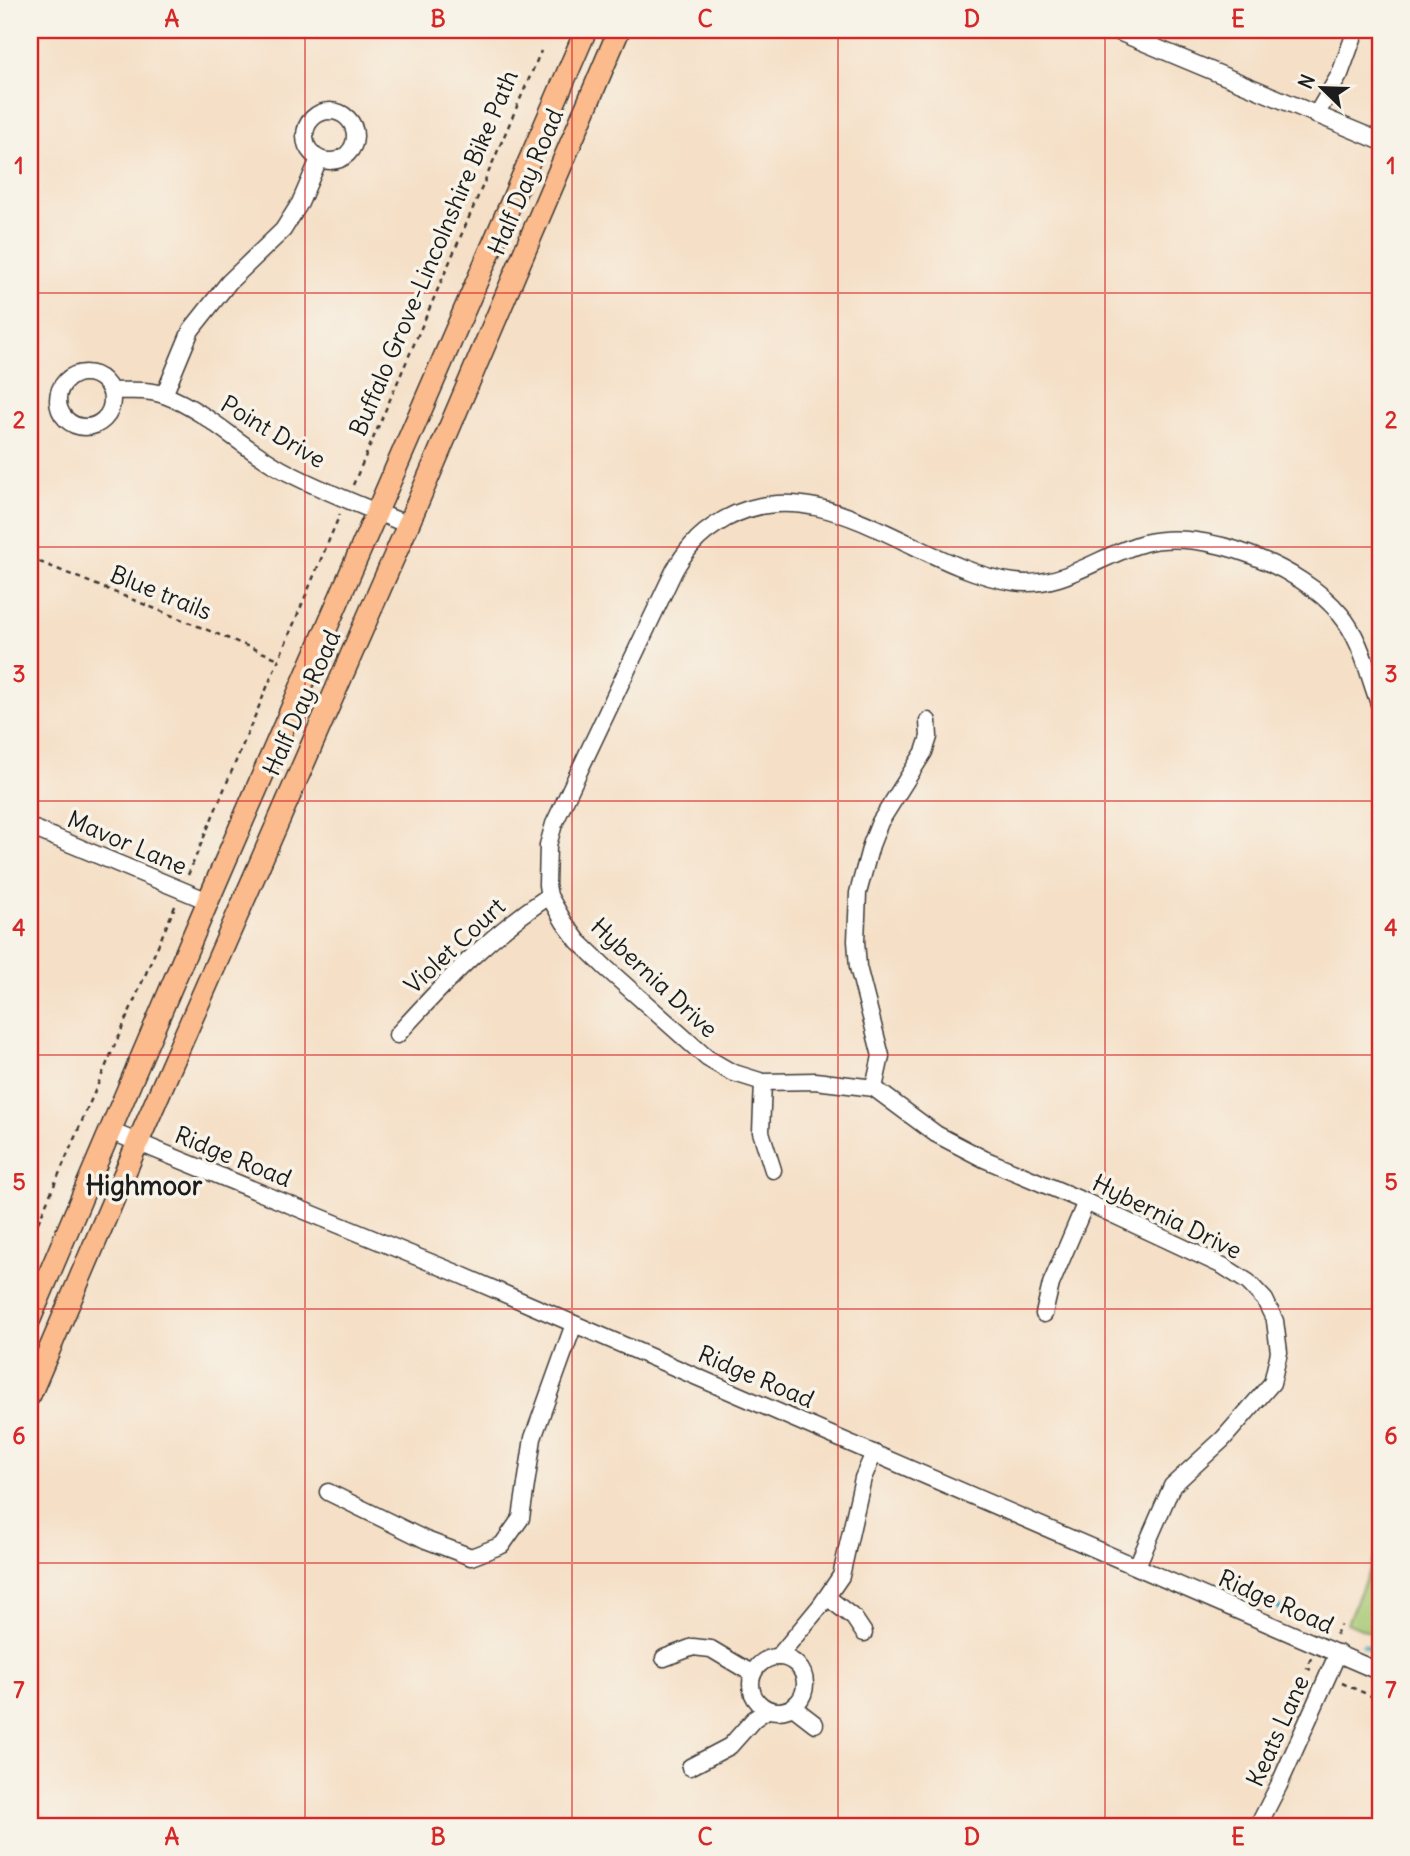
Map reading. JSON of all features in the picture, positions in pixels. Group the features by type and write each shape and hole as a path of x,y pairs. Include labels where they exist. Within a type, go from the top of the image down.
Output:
{"main road":[{"name":"Half Day Road","path":"30,1319 208,901 586,30"},
{"name":"Half Day Road","path":"30,1395 408,525 619,30"}],"street":[{"path":"1114,30 1380,141"},
{"path":"1317,115 1340,74 1356,30"},
{"path":"164,395 191,330 229,282 283,230 300,203 319,159"},
{"name":"Point Drive","path":"111,391 141,390 164,395 237,438 279,469 408,525"},
{"name":"Hybernia Drive","path":"1137,1566 1172,1486 1223,1439 1272,1383 1279,1352 1275,1321 1265,1300 1248,1282 1223,1266 1086,1202 984,1159 936,1134 874,1088 815,1081 763,1082 731,1072 707,1058 578,941 549,896 548,845 554,824 674,571 692,544 709,529 744,509 782,502 826,508 949,564 1018,583 1069,576 1146,542 1203,541 1231,547 1292,573 1317,590 1341,614 1359,643 1380,706"},
{"path":"874,1088 881,1056 858,967 858,893 880,822 924,752 929,737 928,720"},
{"name":"Mavor Lane","path":"30,827 208,901"},
{"name":"Violet Court","path":"397,1035 467,959 520,915 549,896"},
{"path":"763,1082 761,1132 773,1170"},
{"name":"Ridge Road","path":"110,1131 574,1324 1380,1672"},
{"path":"1044,1314 1051,1284 1086,1202"},
{"path":"328,1492 426,1540 471,1557 502,1545 521,1518 533,1437 574,1324"},
{"path":"778,1657 841,1576 863,1478 874,1453"},
{"path":"827,1597 853,1618 864,1633"},
{"path":"664,1658 693,1647 711,1649 753,1674"},
{"name":"Keats Lane","path":"1258,1826 1338,1653"},
{"path":"778,1657 794,1662 804,1676 803,1694 793,1707 776,1712 767,1710 754,1699 751,1690 753,1674 763,1661 778,1657"},
{"path":"793,1707 816,1724"},
{"path":"690,1767 730,1746 754,1719 767,1710"}],"path":[{"name":"Buffalo Grove-Lincolnshire Bike Path","path":"30,1241 128,1019 347,499 541,51"},
{"name":"Blue trails","path":"30,558 279,659"},
{"path":"1377,1580 1380,1570"}],"green space":[{"path":"1380,1546 1380,1637 1347,1623"}],"waterway":[{"path":"1250,1595 1314,1623"},
{"path":"1364,1645 1380,1652"}],"district":[{"name":"Highmoor","path":"144,1186"}]}
